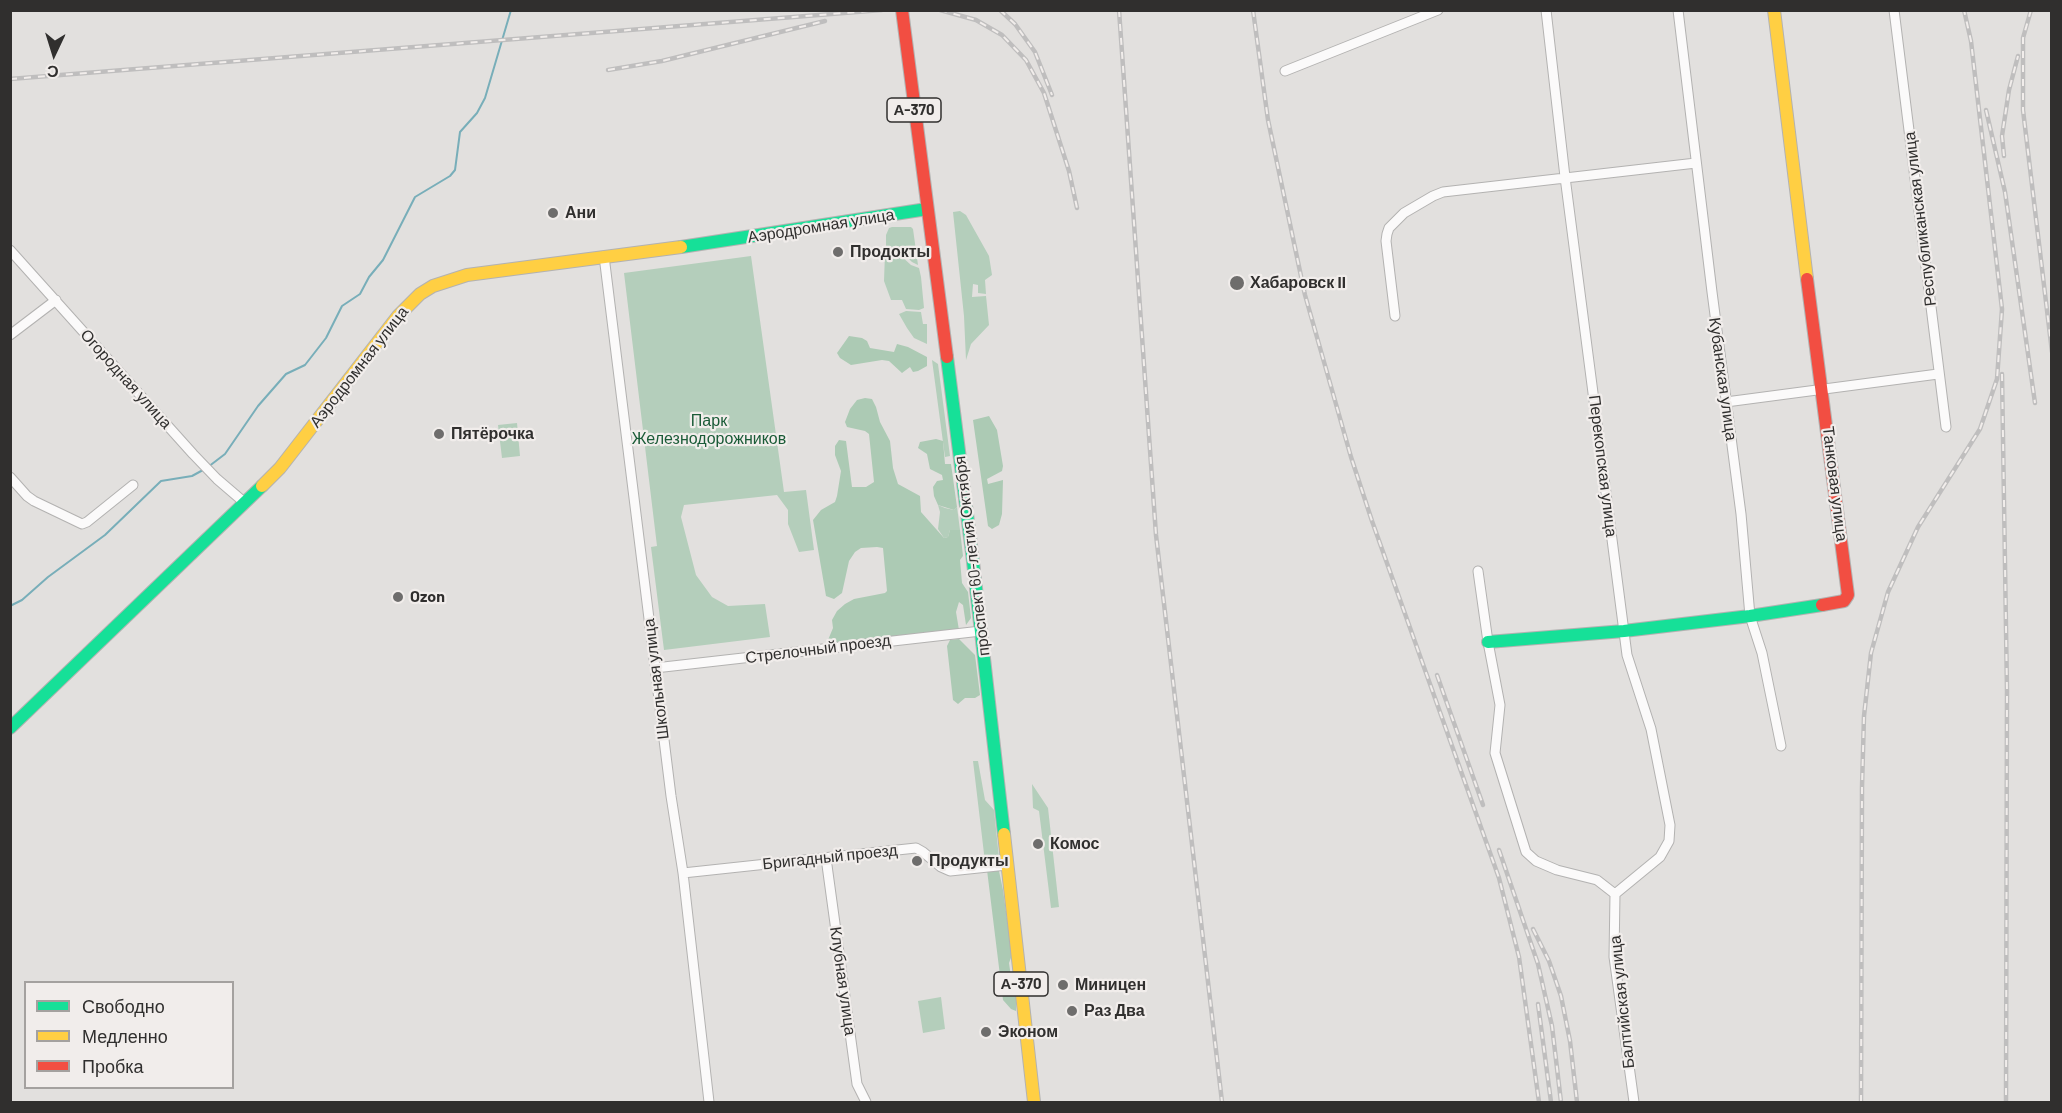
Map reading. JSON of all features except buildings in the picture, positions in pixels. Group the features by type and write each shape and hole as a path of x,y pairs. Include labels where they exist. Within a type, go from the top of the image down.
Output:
{"main road":[{"name":"проспект 60-летия Октября","path":"902,10 981,631 1034,1102"},
{"name":"Танковая улица","path":"1488,642 1624,632 1750,616 1844,601 1848,595 1774,10"},
{"name":"Аэродромная улица","path":"10,728 280,468 398,316 420,294 433,286 467,275 729,241 927,209"}],"street":[{"path":"1285,71 1438,10"},
{"name":"Перекопская улица","path":"1546,10 1565,177 1627,655 1653,740 1663,784 1670,834 1660,857 1615,894"},
{"name":"Кубанская улица","path":"1678,10 1741,514 1750,616 1762,653 1781,746"},
{"name":"Республиканская улица","path":"1894,10 1946,427"},
{"path":"1395,315 1386,242 1389,228 1412,207 1443,192 1696,163"},
{"name":"Огородная улица","path":"10,249 204,466 245,504"},
{"name":"Школьная улица","path":"604,256 669,786 683,873 709,1102"},
{"path":"10,335 56,300"},
{"path":"1726,402 1938,374"},
{"path":"10,477 34,501 82,524 133,485"},
{"path":"1478,571 1500,705 1495,753 1526,852 1536,861 1550,867 1597,880 1615,894"},
{"name":"Стрелочный проезд","path":"655,668 981,631"},
{"name":"Бригадный проезд","path":"683,873 916,848 950,871 1007,865"},
{"name":"Клубная улица","path":"826,858 857,1084 866,1102"},
{"name":"Балтийская улица","path":"1615,894 1614,957 1635,1102"}],"green space":[{"path":"960,211 966,215 989,256 992,275 985,280 986,294 978,293 978,285 973,284 972,297 986,296 989,325 971,344 966,360 964,316 953,212"},
{"path":"892,227 911,227 913,229 918,265 902,252 886,249 886,235"},
{"path":"885,253 900,255 911,265 919,268 924,308 906,309 902,300 891,300 884,281"},
{"name":"Парк Железнодорожников","path":"751,256 784,492 806,490 814,550 799,552 788,524 788,510 777,495 684,505 681,517 696,575 712,597 728,606 765,604 770,637 664,650 651,547 657,546 624,273"},
{"path":"906,311 921,312 923,324 927,324 927,344 914,338 907,328 899,314"},
{"path":"849,336 862,338 867,341 870,348 894,352 897,344 908,347 927,357 927,366 913,372 910,367 902,373 889,361 851,365 840,358 837,353"},
{"path":"932,360 938,364 950,456 945,457"},
{"path":"872,399 890,441 893,468 898,484 920,496 921,512 944,538 948,537 950,530 960,530 963,556 960,560 962,583 968,592 971,618 966,625 963,605 959,602 956,612 959,630 830,643 828,640 833,628 832,620 845,604 854,599 887,591 883,548 861,548 849,561 842,593 834,599 826,596 813,520 821,510 835,502 837,496 841,471 835,455 835,446 839,440 846,441 852,487 866,487 874,482 869,434 847,427 845,422 850,409 857,400"},
{"path":"989,416 997,430 1003,466 1002,471 987,479 988,484 1003,480 1002,514 999,525 992,529 988,526 973,420"},
{"path":"517,423 520,456 502,458 498,425"},
{"path":"936,439 943,441 945,464 951,464 957,507 954,510 938,505 933,487 937,481 943,480 942,475 930,469 927,454 918,448 920,442"},
{"path":"938,505 954,510 957,507 960,530 950,530 948,537 944,538 938,529 940,512"},
{"path":"959,639 975,655 980,695 975,698 965,698 958,704 953,700 947,646 950,640"},
{"path":"973,761 978,761 985,800 994,810 999,858 997,861 985,862"},
{"path":"1032,784 1048,808 1059,907 1051,908 1039,811 1033,808"},
{"path":"987,870 999,871 1003,890 1012,955 1009,963 1013,991 1016,996 1016,1011 1003,1000"},
{"path":"941,997 945,1029 923,1033 918,1001"}],"waterway":[{"path":"208,467 225,454 258,406 286,374 305,365 326,338 342,306 360,294 369,277 383,260 415,197 450,176 455,170 460,132 477,113 485,98 511,10"},
{"path":"10,606 22,600 48,577 105,535 161,481 192,476 203,470"}],"railway":[{"path":"10,79 882,10"},
{"path":"940,10 976,20 1002,35 1026,60 1044,93 1069,171 1077,208"},
{"path":"1000,10 1015,24 1035,52 1052,95"},
{"path":"1119,10 1156,535 1222,1102"},
{"path":"1253,10 1268,120 1305,295 1351,457 1372,521 1499,878 1519,957 1539,1102"},
{"path":"1861,1102 1862,787 1864,716 1871,653 1888,592 1918,527 1980,429 1997,379 2002,309 1971,41 1964,10"},
{"path":"2031,10 2023,38 2023,110 2052,352"},
{"path":"608,70 662,61 825,21"},
{"path":"2004,156 2002,136 2009,90 2018,56"},
{"path":"1986,110 2005,192 2035,403"},
{"path":"2002,374 2007,691 2006,1102"},
{"path":"1437,675 1483,805"},
{"path":"1499,850 1538,964 1552,1026 1561,1102"},
{"path":"1533,929 1549,961 1561,996 1570,1041 1577,1102"},
{"path":"1538,1004 1551,1102"}],"traffic: fast":[{"path":"681,247 927,209"},
{"path":"947,357 1004,834"},
{"path":"10,728 262,486"},
{"path":"1488,642 1624,631 1822,605"}],"traffic: slow":[{"path":"1774,10 1807,279"},
{"path":"262,486 280,468 398,316 420,294 433,286 467,275 681,247"},
{"path":"1004,834 1034,1102"}],"traffic: jam":[{"path":"902,10 947,357"},
{"path":"1807,279 1848,595 1844,601 1822,605"}],"place":[{"name":"Ани","path":"553,213"},
{"name":"Продокты","path":"838,252"},
{"name":"Хабаровск II","path":"1237,283"},
{"name":"Пятёрочка","path":"439,434"},
{"name":"Ozon","path":"398,597"},
{"name":"Комос","path":"1038,844"},
{"name":"Продукты","path":"917,861"},
{"name":"Миницен","path":"1063,985"},
{"name":"Раз Два","path":"1072,1011"},
{"name":"Эконом","path":"986,1032"}]}
